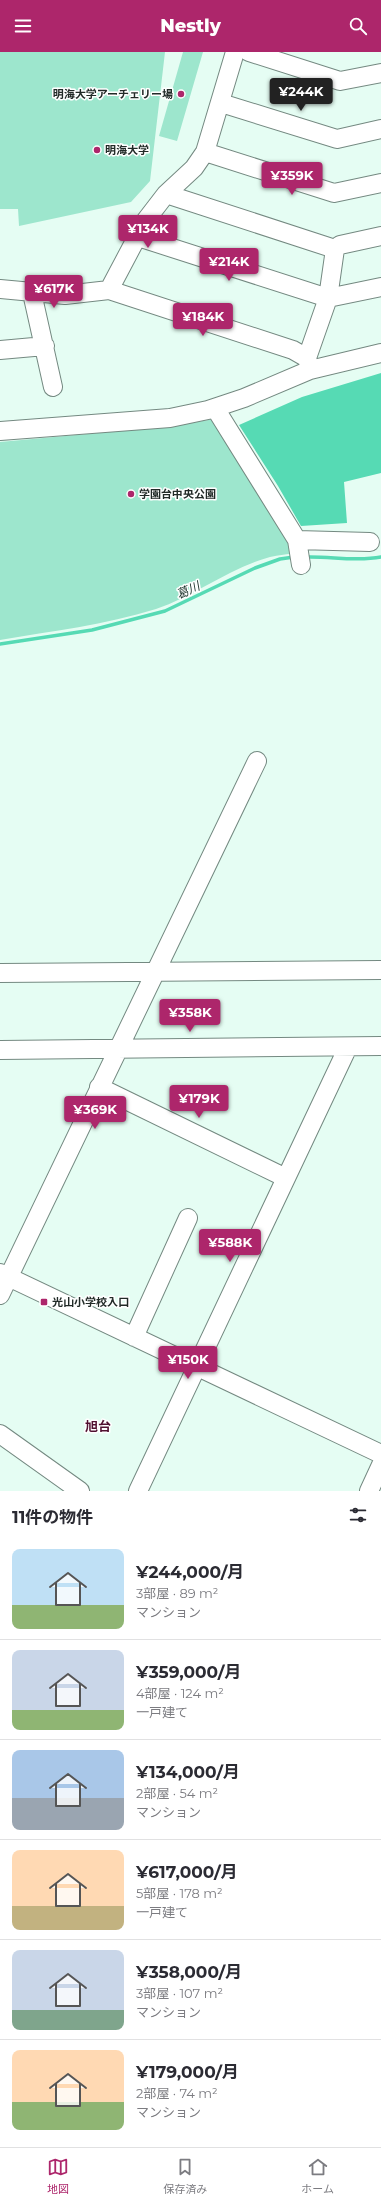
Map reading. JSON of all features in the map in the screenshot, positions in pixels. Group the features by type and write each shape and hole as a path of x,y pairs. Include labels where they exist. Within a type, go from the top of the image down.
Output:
{"street":[{"path":"109,290 146,220 166,194 194,168 205,152 221,103 235,52"},
{"path":"249,52 340,81 381,73"},
{"path":"221,103 337,140 381,130"},
{"path":"205,152 334,193 381,183"},
{"path":"166,194 335,249"},
{"path":"309,364 328,298 332,255 335,249 340,245 381,236"},
{"path":"138,237 328,298 381,287"},
{"path":"0,289 65,295 109,290 293,350 309,364"},
{"path":"32,293 53,387"},
{"path":"0,350 45,346"},
{"path":"0,431 170,418 215,408 309,364 381,354"},
{"path":"215,408 297,540 301,565"},
{"path":"297,540 370,542"},
{"path":"0,1295 4,1275 119,1049 257,761"},
{"path":"0,973 381,970"},
{"path":"0,1050 381,1046"},
{"path":"138,1491 348,1047"},
{"path":"99,1087 286,1178"},
{"path":"134,1337 188,1218"},
{"path":"4,1275 197,1368 381,1454"},
{"path":"0,1434 80,1491"},
{"path":"369,1491 381,1465"}],"shaded area":[{"name":"明海大学","path":"0,52 165,52 150,181 131,202 19,226 18,209 0,209"},
{"name":"明海大学アーチェリー場","path":"183,52 203,52 177,141 159,136"},
{"path":"381,373 381,473 344,482 347,523 301,526 278,486 239,425 302,397"},
{"name":"学園台中央公園","path":"214,419 297,553 273,556 255,562 240,568 184,597 137,615 0,640 0,442 174,426"}],"waterway":[{"name":"葛川","path":"0,644 92,630 165,611 255,568 280,559 294,557"},
{"name":"葛川","path":"305,557 353,559 381,557"}],"place":[{"name":"明海大学アーチェリー場","path":"181,94"},
{"name":"明海大学","path":"97,150"},
{"name":"学園台中央公園","path":"131,494"},
{"name":"光山小学校入口","path":"44,1302"}],"district":[{"name":"旭台","path":"98,1426"}]}
